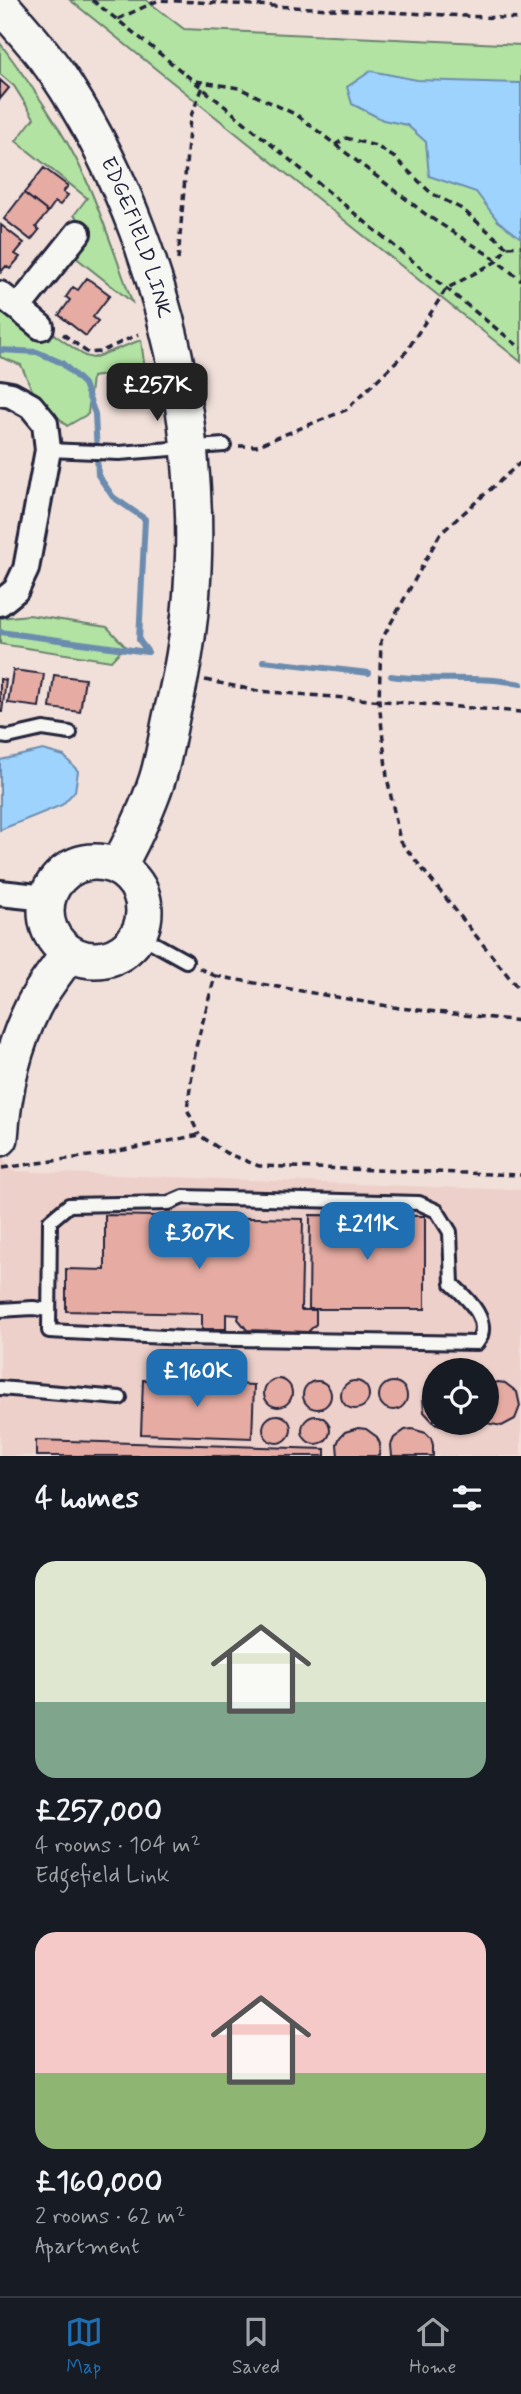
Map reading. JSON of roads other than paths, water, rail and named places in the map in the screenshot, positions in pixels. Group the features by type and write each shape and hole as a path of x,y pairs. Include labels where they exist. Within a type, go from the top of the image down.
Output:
{"street":[{"name":"EDGEFIELD LINK","path":"0,4 65,85 120,190 151,274 163,318 180,388 189,447 195,533 192,605 182,676 158,779 139,826 118,867"},
{"path":"41,327 9,301 78,233"},
{"path":"0,393 12,395 31,406 45,423 48,450 26,569 16,590 0,603"},
{"path":"96,862 118,867 131,877 140,890 145,905 144,920 139,935 129,948 115,957 92,960 69,953 57,943 49,929 47,898 53,886 71,868 96,862"},
{"path":"0,893 47,898"},
{"path":"0,1138 1,1113 13,1059 33,1007 69,953"}],"lane":[{"path":"48,450 120,453 224,445"},
{"path":"0,736 8,737 43,729 70,733"},
{"path":"139,935 186,961"},
{"path":"183,1196 419,1203 437,1210 450,1232 452,1284 473,1303 481,1324 482,1336 477,1343 183,1338 49,1331 49,1310 50,1221 69,1205 169,1203 183,1196"},
{"path":"0,1310 49,1310"},
{"path":"0,1388 120,1398"}],"water":[{"path":"371,71 417,80 521,83 521,238 498,221 476,192 429,176 426,142 407,125 383,120 352,104 347,87"},
{"path":"43,750 64,756 78,771 75,791 62,805 0,830 0,760"}],"waterway":[{"path":"0,350 37,352 62,363 84,384 95,414 98,475 113,497 145,519 139,640 148,652"},
{"path":"0,632 147,652"},
{"path":"263,661 369,673"},
{"path":"391,676 521,684"}]}
